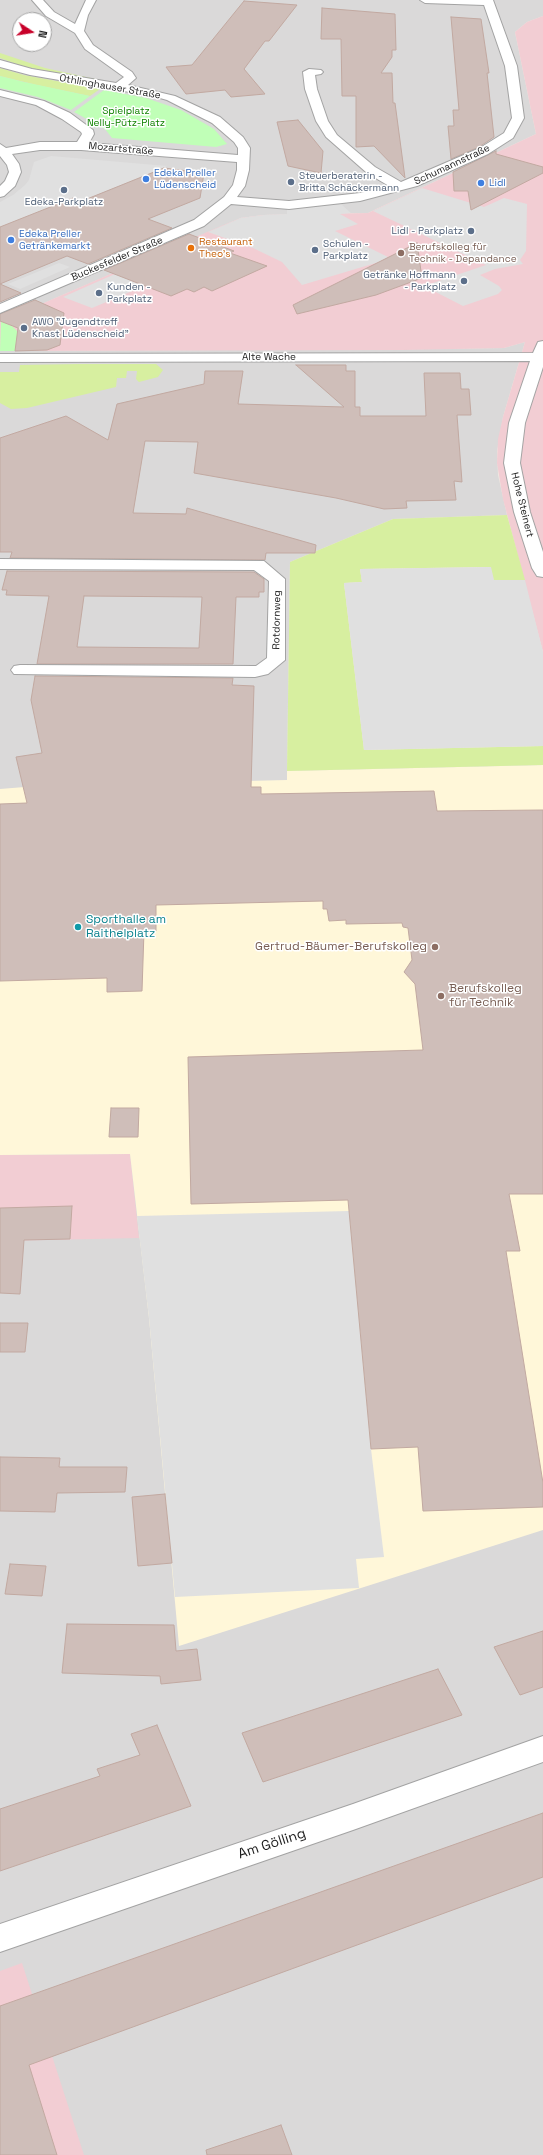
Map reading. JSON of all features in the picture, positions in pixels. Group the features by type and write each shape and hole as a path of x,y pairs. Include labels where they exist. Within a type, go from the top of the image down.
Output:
{"street":[{"path":"36,0 50,14 79,31 89,47 128,74 130,78 118,87"},
{"path":"79,31 83,16 91,0"},
{"path":"425,0 488,1"},
{"name":"Schumannstraße","path":"228,200 273,205 315,204 360,197 413,184 484,151 509,135 518,118 511,66 488,1"},
{"name":"Othlinghauser Straße","path":"0,63 30,72 160,95 204,113 239,140 244,148 241,182 228,200"},
{"path":"317,72 309,72 310,89 322,121 332,137 371,170 400,187"},
{"path":"0,93 40,103 54,108 71,118 88,134 81,146"},
{"name":"Mozartstraße","path":"2,150 40,146 81,146 243,159"},
{"path":"0,193 11,183 15,176 13,164 2,150"},
{"name":"Buckesfelder Straße","path":"0,309 198,223 215,212 228,200"},
{"name":"Alte Wache","path":"0,358 541,351"},
{"name":"Hohe Steinert","path":"541,351 517,423 512,463 522,512 540,568 543,572"},
{"name":"Rotdornweg","path":"0,564 258,565 277,579 276,660 262,670 255,672 20,670"},
{"name":"Am Gölling","path":"0,1938 353,1817 543,1749"}],"shaded area":[{"path":"0,0 543,0 543,16 527,22 515,32 536,134 368,213 264,215 241,218 0,322"},
{"path":"543,16 543,652 503,499 497,463 498,439 503,417 525,342 504,348 403,350 0,351 0,322 221,226 241,218 264,215 368,213 536,134 515,32 527,22"},
{"name":"Edeka-Parkplatz","path":"51,156 167,166 82,201 0,227 0,202 13,195 25,185 29,180 34,162"},
{"name":"Lidl - Parkplatz","path":"422,188 484,207 504,198 527,204 526,251 520,260 523,264 495,269 480,275 499,286 502,290 498,294 463,306 424,286 486,265 373,211"},
{"name":"Schulen - Parkplatz","path":"341,204 351,213 340,214 358,224 335,231 388,257 379,262 302,285 282,262 253,248 208,232 241,218 287,214 287,209"},
{"path":"59,263 70,267 20,289 8,284"},
{"name":"Kunden - Parkplatz","path":"115,274 144,286 92,308 63,297"},
{"path":"525,342 503,417 497,451 498,475 507,515 393,519 290,562 287,771 543,765 543,2155 0,2155 0,351 504,348"},
{"path":"491,567 494,580 525,580 543,652 543,746 364,750 344,583 362,582 360,569"},
{"path":"543,765 543,1530 179,1646 149,1318 130,1154 0,1155 0,789 37,786 287,780 287,771"},
{"path":"130,1154 139,1238 0,1241 0,1155"},
{"path":"349,1211 371,1449 384,1557 356,1559 359,1588 175,1597 149,1318 137,1216"},
{"path":"22,1963 84,2155 0,2155 0,1971"}],"green space":[{"path":"0,53 45,68 100,80 22,66 0,58"},
{"path":"0,68 24,75 100,89 90,96 37,85 0,76"},
{"path":"0,76 90,96 71,110 38,97 0,88"},
{"name":"Spielplatz Nelly-Pütz-Platz","path":"104,90 146,98 181,110 214,129 227,144 216,147 112,138 105,129 74,112"},
{"path":"1,321 12,326 19,333 15,351 0,351"},
{"path":"156,364 163,370 158,377 139,382 136,379 137,371 127,371 126,378 117,378 116,387 27,408 11,409 0,403 0,372 19,372 20,365"},
{"path":"507,515 525,580 493,580 490,567 360,569 362,582 344,583 364,750 543,746 543,765 287,771 290,562 393,519"}],"building":[{"path":"244,1 297,5 269,41 265,41 244,69 265,94 231,97 225,90 186,94 166,67 192,65"},
{"path":"322,8 395,14 396,50 392,50 392,57 381,73 392,73 393,103 395,103 405,178 374,146 356,147 356,96 342,96 341,39 321,39"},
{"path":"451,17 481,19 489,73 487,73 494,137 479,147 451,159 448,126 454,126 453,110 459,110"},
{"path":"298,120 323,151 321,173 288,166 277,122"},
{"name":"Lidl","path":"496,151 496,154 543,167 543,173 471,210 468,191 454,191 453,172"},
{"path":"164,168 204,173 200,198 148,219 172,228 88,264 67,256 0,284 0,227 73,198 82,201"},
{"path":"189,234 234,251 230,253 267,266 212,291 204,287 194,292 187,289 171,296 104,270"},
{"path":"417,243 422,278 376,295 297,314 293,305"},
{"path":"0,284 21,293 0,302"},
{"path":"35,300 64,313 60,345 47,350 15,351 18,328 0,321 0,314"},
{"path":"296,365 346,365 346,371 355,371 355,407 360,407 360,416 426,416 424,373 460,373 461,389 469,389 471,415 457,415 462,482 454,481 456,500 406,501 407,508 384,509 336,498 194,473 198,442 145,441 133,513 186,514 187,508 316,545 315,553 266,553 265,560 10,558 12,552 0,552 0,438 66,416 108,440 117,404 204,384 205,371 243,371 238,404 344,407"},
{"path":"7,571 254,572 264,579 264,592 259,592 259,597 236,597 233,664 37,664 49,596 6,595 7,590 2,590","holes":["84,596 202,597 199,648 77,647"]},
{"path":"35,676 233,678 232,685 254,686 251,787 261,787 261,794 434,791 437,811 543,810 543,1194 509,1194 520,1251 506,1251 543,1483 543,1507 423,1511 418,1447 371,1449 348,1200 191,1204 188,1057 423,1050 415,984 404,972 412,960 408,928 403,927 402,923 346,924 346,920 329,921 327,909 323,909 323,901 156,905 156,931 144,931 142,991 107,992 107,978 0,981 0,804 27,803 16,757 42,753 31,700"},
{"path":"111,1108 139,1108 138,1137 109,1137"},
{"path":"72,1206 70,1239 24,1240 20,1294 0,1293 0,1208"},
{"path":"0,1323 28,1323 25,1352 0,1352"},
{"path":"0,1457 60,1458 59,1467 127,1467 125,1492 57,1493 55,1512 0,1511"},
{"path":"165,1494 172,1563 138,1566 132,1497"},
{"path":"10,1564 46,1566 42,1596 5,1594"},
{"path":"67,1624 174,1625 176,1651 197,1649 201,1680 161,1684 160,1676 62,1673"},
{"path":"543,1631 543,1687 520,1695 494,1647"},
{"path":"438,1669 462,1715 263,1782 242,1733"},
{"path":"157,1725 191,1806 0,1871 0,1809 100,1776 97,1769 140,1755 131,1734"},
{"path":"543,1813 543,1877 29,2065 57,2155 0,2155 0,2006"},
{"path":"281,2125 292,2155 207,2155 206,2150"}],"place":[{"name":"Edeka Preller Lüdenscheid","path":"146,179"},
{"name":"Steuerberaterin - Britta Schäckermann","path":"291,182"},
{"name":"Lidl","path":"481,183"},
{"name":"Edeka-Parkplatz","path":"64,190"},
{"name":"Lidl - Parkplatz","path":"471,231"},
{"name":"Edeka Preller Getränkemarkt","path":"11,240"},
{"name":"Restaurant Theo's","path":"191,248"},
{"name":"Schulen - Parkplatz","path":"315,250"},
{"name":"Berufskolleg für Technik - Depandance","path":"401,253"},
{"name":"Getränke Hoffmann - Parkplatz","path":"464,281"},
{"name":"Kunden - Parkplatz","path":"99,293"},
{"name":"AWO \"Jugendtreff Knast Lüdenscheid\"","path":"24,328"},
{"name":"Sporthalle am Raithelplatz","path":"78,927"},
{"name":"Gertrud-Bäumer-Berufskolleg","path":"435,947"},
{"name":"Berufskolleg für Technik","path":"441,996"}]}
